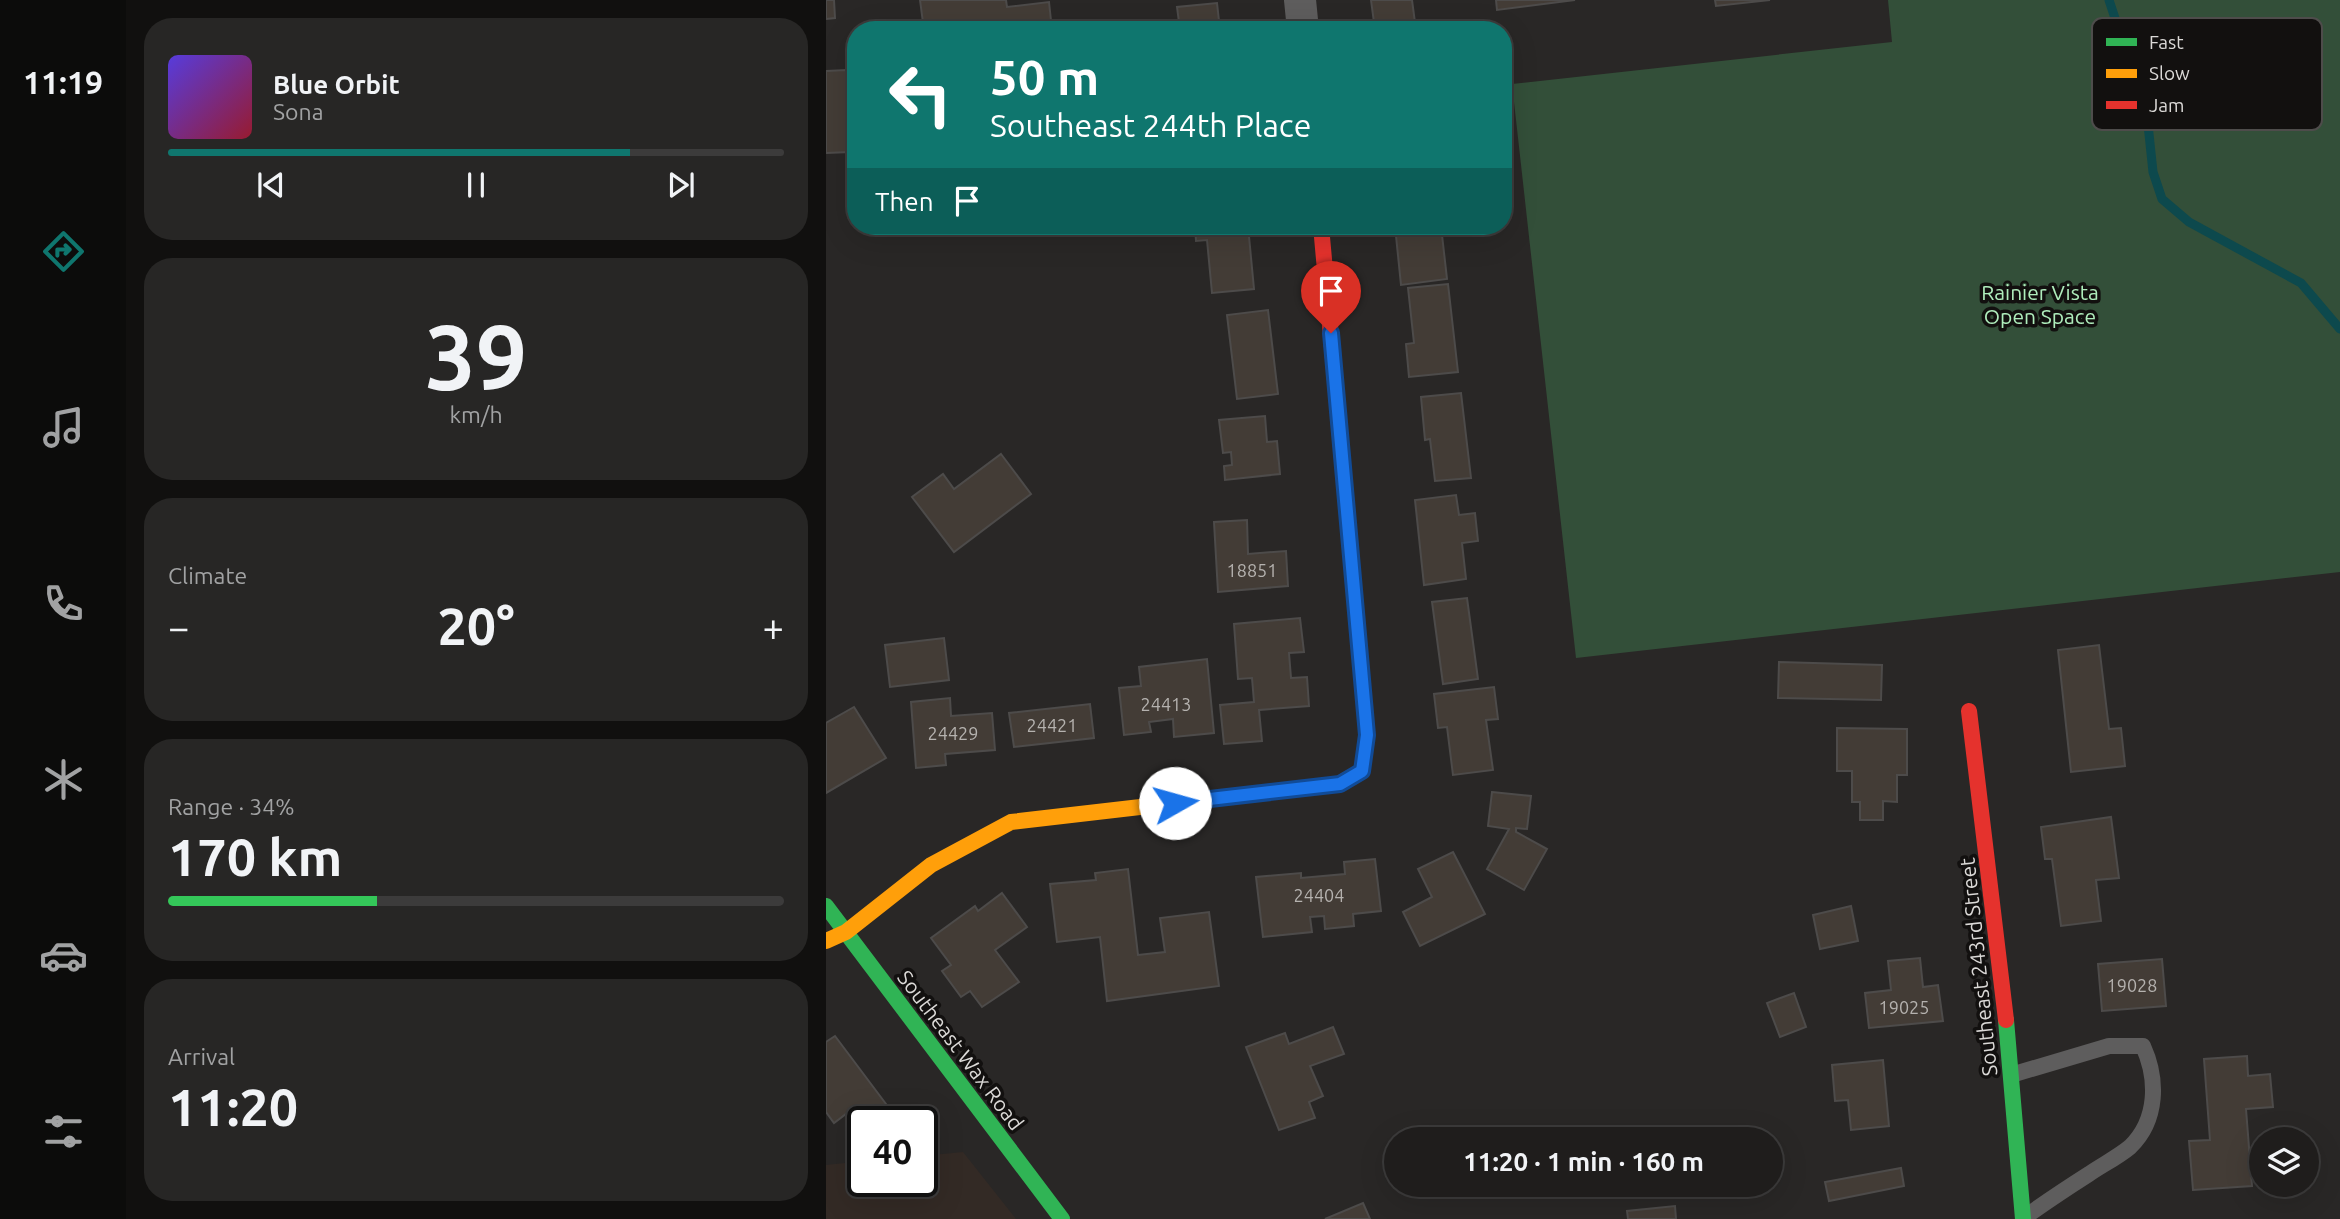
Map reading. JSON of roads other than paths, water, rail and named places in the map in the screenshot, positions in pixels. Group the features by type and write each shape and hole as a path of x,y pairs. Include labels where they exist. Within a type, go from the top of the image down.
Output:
{"street":[{"path":"1300,0 1302,21"},
{"path":"826,941 846,932 931,865 1011,822 1340,784 1362,771 1367,735 1322,235"},
{"name":"Southeast 243rd Street","path":"1969,711 2011,1075 2023,1218"},
{"name":"Southeast Wax Road","path":"826,906 1062,1219"}],"lane":[{"path":"2011,1075 2109,1045 2143,1046 2151,1062 2153,1077 2152,1107 2144,1127 2130,1147 2023,1218"}],"waterway":[{"path":"2109,0 2115,18"},
{"path":"2149,130 2153,172 2162,199 2189,222 2301,283 2340,329"}],"park label":[{"name":"Rainier Vista Open Space","path":"2040,304"}]}
